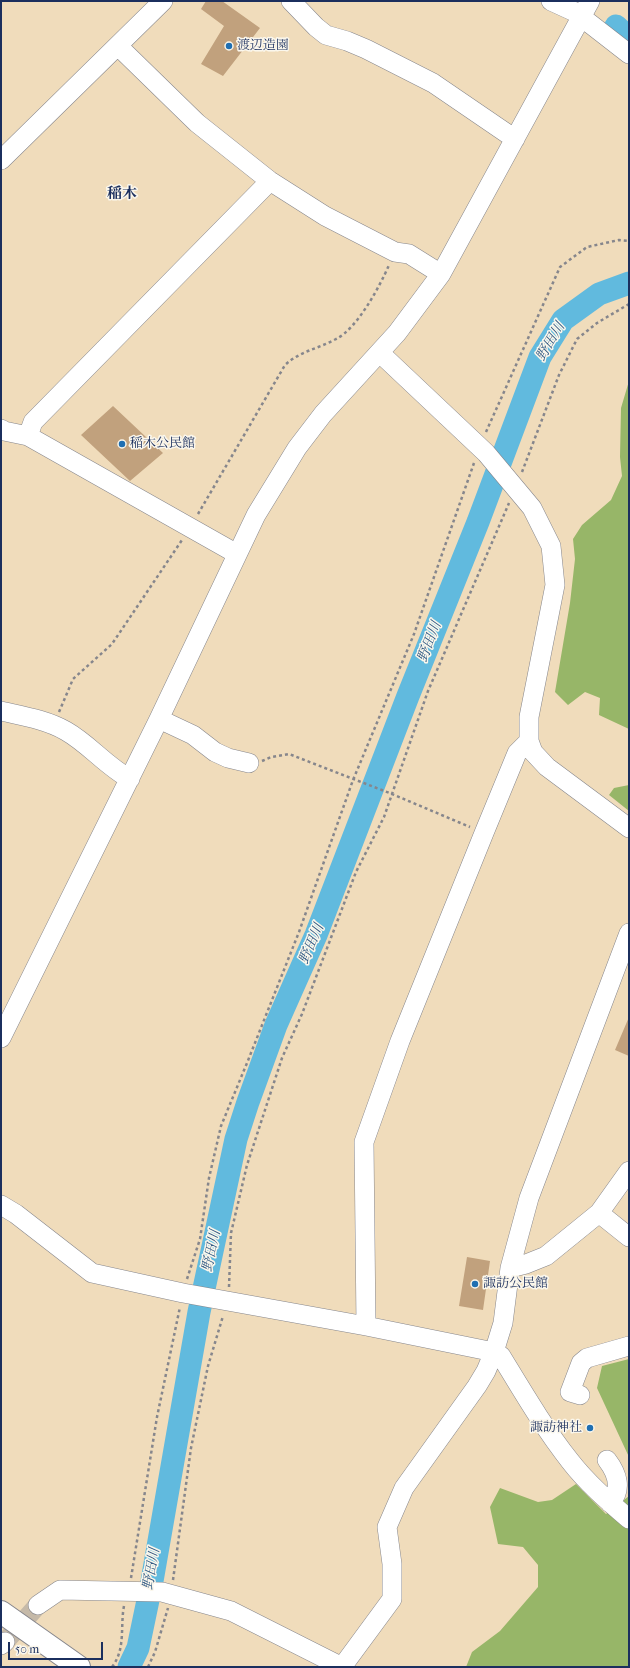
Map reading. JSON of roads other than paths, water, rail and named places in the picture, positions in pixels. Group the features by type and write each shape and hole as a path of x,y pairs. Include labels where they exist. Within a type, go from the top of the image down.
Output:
{"highway":[{"path":"1,1612 79,1667"}],"street":[{"path":"1,160 163,1"},
{"path":"291,1 316,27 326,35 366,49 433,83 514,139"},
{"path":"551,1 575,12 585,9"},
{"path":"1,1038 130,779 256,515 297,448 323,414 397,333 441,274 585,9"},
{"path":"585,9 629,54"},
{"path":"118,46 197,123 270,181 325,216 394,252 409,254 441,274"},
{"path":"28,436 33,422 270,181"},
{"path":"380,353 483,450 532,508 551,546 555,584 529,717 529,741 533,752 546,767 629,828"},
{"path":"2,431 28,436 237,554"},
{"path":"1,711 54,725 67,732 117,772 130,779"},
{"path":"159,719 193,736 215,752 228,758 249,763"},
{"path":"366,1326 364,1142 400,1041 484,833 517,753 529,741"},
{"path":"38,1605 60,1590 166,1593 231,1611 342,1667 392,1599 392,1564 387,1526 404,1488 477,1386 486,1371 494,1352 503,1323 510,1268 529,1198 629,933"},
{"path":"510,1268 526,1264 546,1256 599,1213 629,1171"},
{"path":"1,1205 16,1214 92,1273 188,1294 366,1326 494,1352 501,1356 542,1423 570,1462 610,1503 629,1519"},
{"path":"599,1213 629,1237"},
{"path":"580,1395 570,1392 581,1363 587,1358 629,1346"},
{"path":"607,1460 616,1472 618,1479 614,1498 610,1503"}],"waterway":[{"path":"616,26 629,38"},
{"name":"野田川","path":"129,1667 138,1648 152,1581 199,1312 236,1139 248,1102 276,1025 316,935 408,696 478,522 540,357 563,320 599,294 629,283"}],"tunnel":[{"path":"5,1642 38,1605"}],"place":[{"name":"渡辺造園","path":"229,46"},
{"name":"稲木公民館","path":"122,444"},
{"name":"諏訪公民館","path":"475,1284"},
{"name":"諏訪神社","path":"590,1428"}],"district":[{"name":"稲木","path":"122,194"}]}
